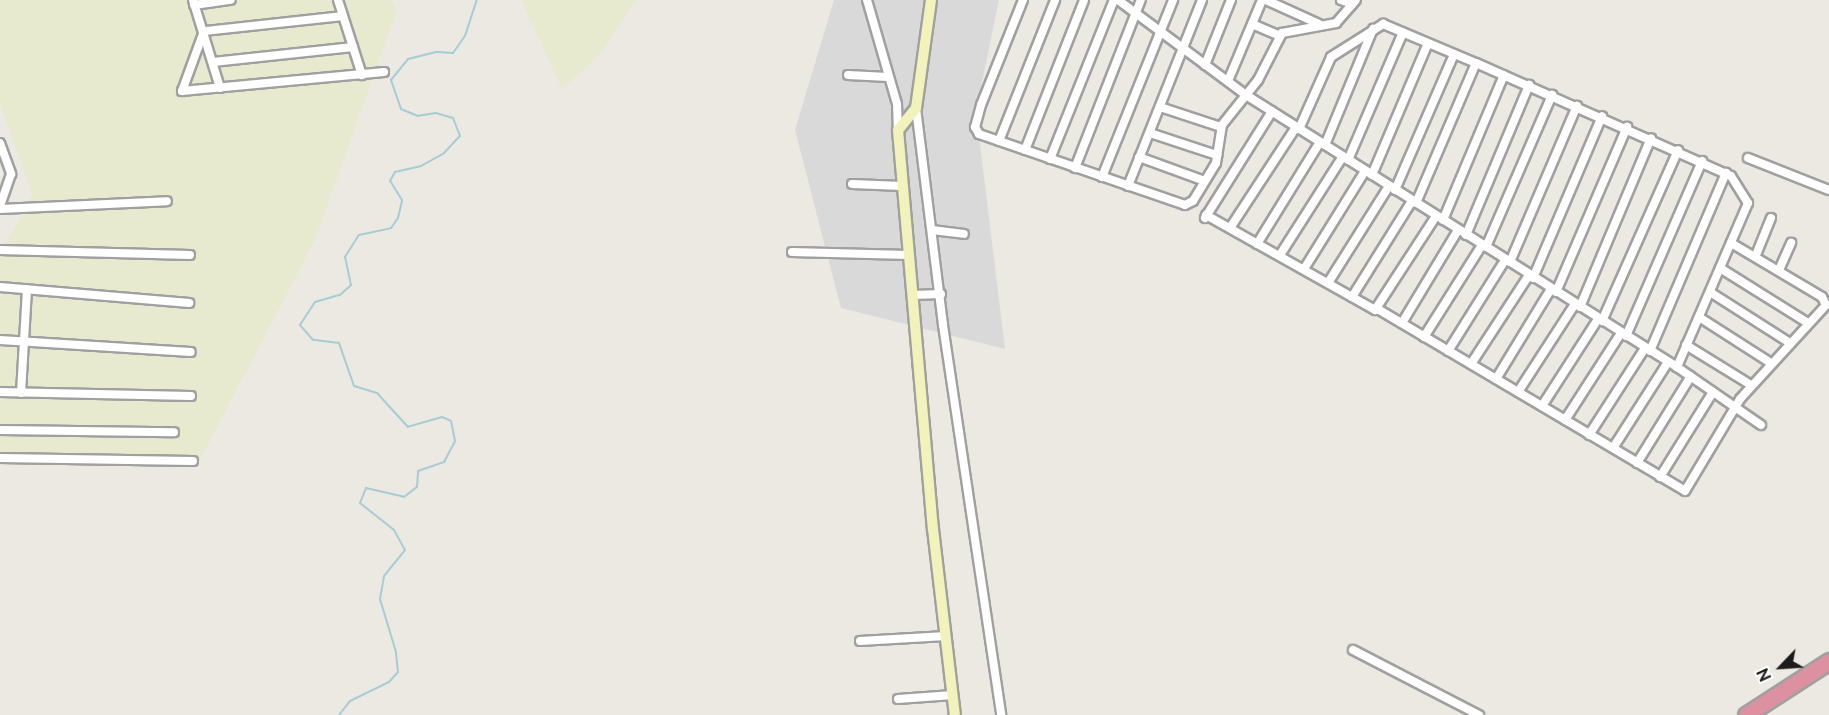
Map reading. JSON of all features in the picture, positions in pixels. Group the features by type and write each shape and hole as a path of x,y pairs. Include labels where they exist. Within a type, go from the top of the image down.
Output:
{"highway":[{"path":"1746,715 1829,661"}],"street":[{"path":"220,88 194,2 229,0"},
{"path":"338,0 362,75"},
{"path":"867,0 897,104 902,186 946,636 956,715"},
{"path":"931,0 916,108 1001,715"},
{"path":"1023,0 975,128 979,135 1185,205 1193,201 1205,181 1217,155 1221,127 1258,80 1280,36 1285,31 1336,23 1354,2"},
{"path":"999,141 1055,0"},
{"path":"1025,150 1084,0"},
{"path":"1050,159 1116,0 1246,95 1577,306 1677,366 1761,425"},
{"path":"1075,168 1141,0"},
{"path":"1102,177 1173,0"},
{"path":"1128,186 1202,0"},
{"path":"1205,65 1231,0"},
{"path":"1228,81 1264,0 1320,25"},
{"path":"1341,0 1354,2"},
{"path":"204,31 343,16"},
{"path":"1252,24 1280,36"},
{"path":"1230,228 1298,128 1331,57 1383,24 1678,150 1726,173 1740,186 1748,203 1677,366"},
{"path":"1257,244 1322,144 1374,29"},
{"path":"204,31 182,91 384,72"},
{"path":"1280,255 1346,158 1403,32"},
{"path":"1304,269 1369,173 1428,43"},
{"path":"213,62 353,48"},
{"path":"1328,283 1392,188 1454,54"},
{"path":"1352,297 1414,202 1476,63"},
{"path":"848,75 888,77"},
{"path":"1376,308 1439,218 1504,75"},
{"path":"1466,235 1529,85"},
{"path":"1424,336 1484,246 1552,95"},
{"path":"1160,106 1221,127"},
{"path":"1448,351 1507,261 1577,106"},
{"path":"898,130 916,108"},
{"path":"1272,111 1205,217 1230,228 1352,297 1376,308 1685,491 1735,407 1751,385 1824,308 1825,301 1756,255 1731,243"},
{"path":"1471,364 1531,276 1602,116"},
{"path":"1496,379 1554,290 1627,127"},
{"path":"1150,132 1217,155"},
{"path":"1518,392 1577,306 1651,138"},
{"path":"0,143 11,174 0,207 167,201"},
{"path":"1542,406 1600,320 1678,150"},
{"path":"1140,158 1205,181"},
{"path":"1748,159 1829,190"},
{"path":"1565,420 1624,335 1702,161"},
{"path":"1589,435 1647,350 1726,173"},
{"path":"852,184 902,186"},
{"path":"1756,255 1771,218"},
{"path":"932,230 964,234"},
{"path":"1402,323 1458,230"},
{"path":"1779,270 1791,243"},
{"path":"0,250 190,255"},
{"path":"792,252 909,255"},
{"path":"1720,268 1808,323"},
{"path":"0,287 189,303"},
{"path":"21,393 27,289"},
{"path":"1710,291 1790,343"},
{"path":"913,295 941,294"},
{"path":"1699,317 1771,363"},
{"path":"0,340 191,352"},
{"path":"1686,345 1751,385"},
{"path":"1613,448 1668,362"},
{"path":"1637,463 1691,376"},
{"path":"0,392 191,396"},
{"path":"1660,477 1713,392"},
{"path":"0,430 174,432"},
{"path":"0,458 193,461"},
{"path":"860,641 946,636"},
{"path":"1353,650 1479,715"},
{"path":"898,699 953,694"}],"shaded area":[{"path":"834,0 999,0 976,111 1005,349 841,308 795,130"}],"green space":[{"path":"0,0 391,0 397,10 316,238 198,464 0,453 0,255 32,194 0,106"},
{"path":"521,0 637,0 597,58 562,89"}],"waterway":[{"path":"339,715 350,701 389,682 398,672 396,652 380,599 384,576 405,550 394,530 360,503 366,488 404,497 417,487 418,471 444,462 455,441 451,421 442,417 408,427 377,393 354,386 339,343 313,340 300,325 315,302 340,295 351,285 345,257 359,235 391,228 398,218 402,200 390,181 395,172 421,166 444,153 460,136 453,118 436,113 418,116 401,109 391,80 408,59 437,52 453,53 465,36 477,0"}]}
